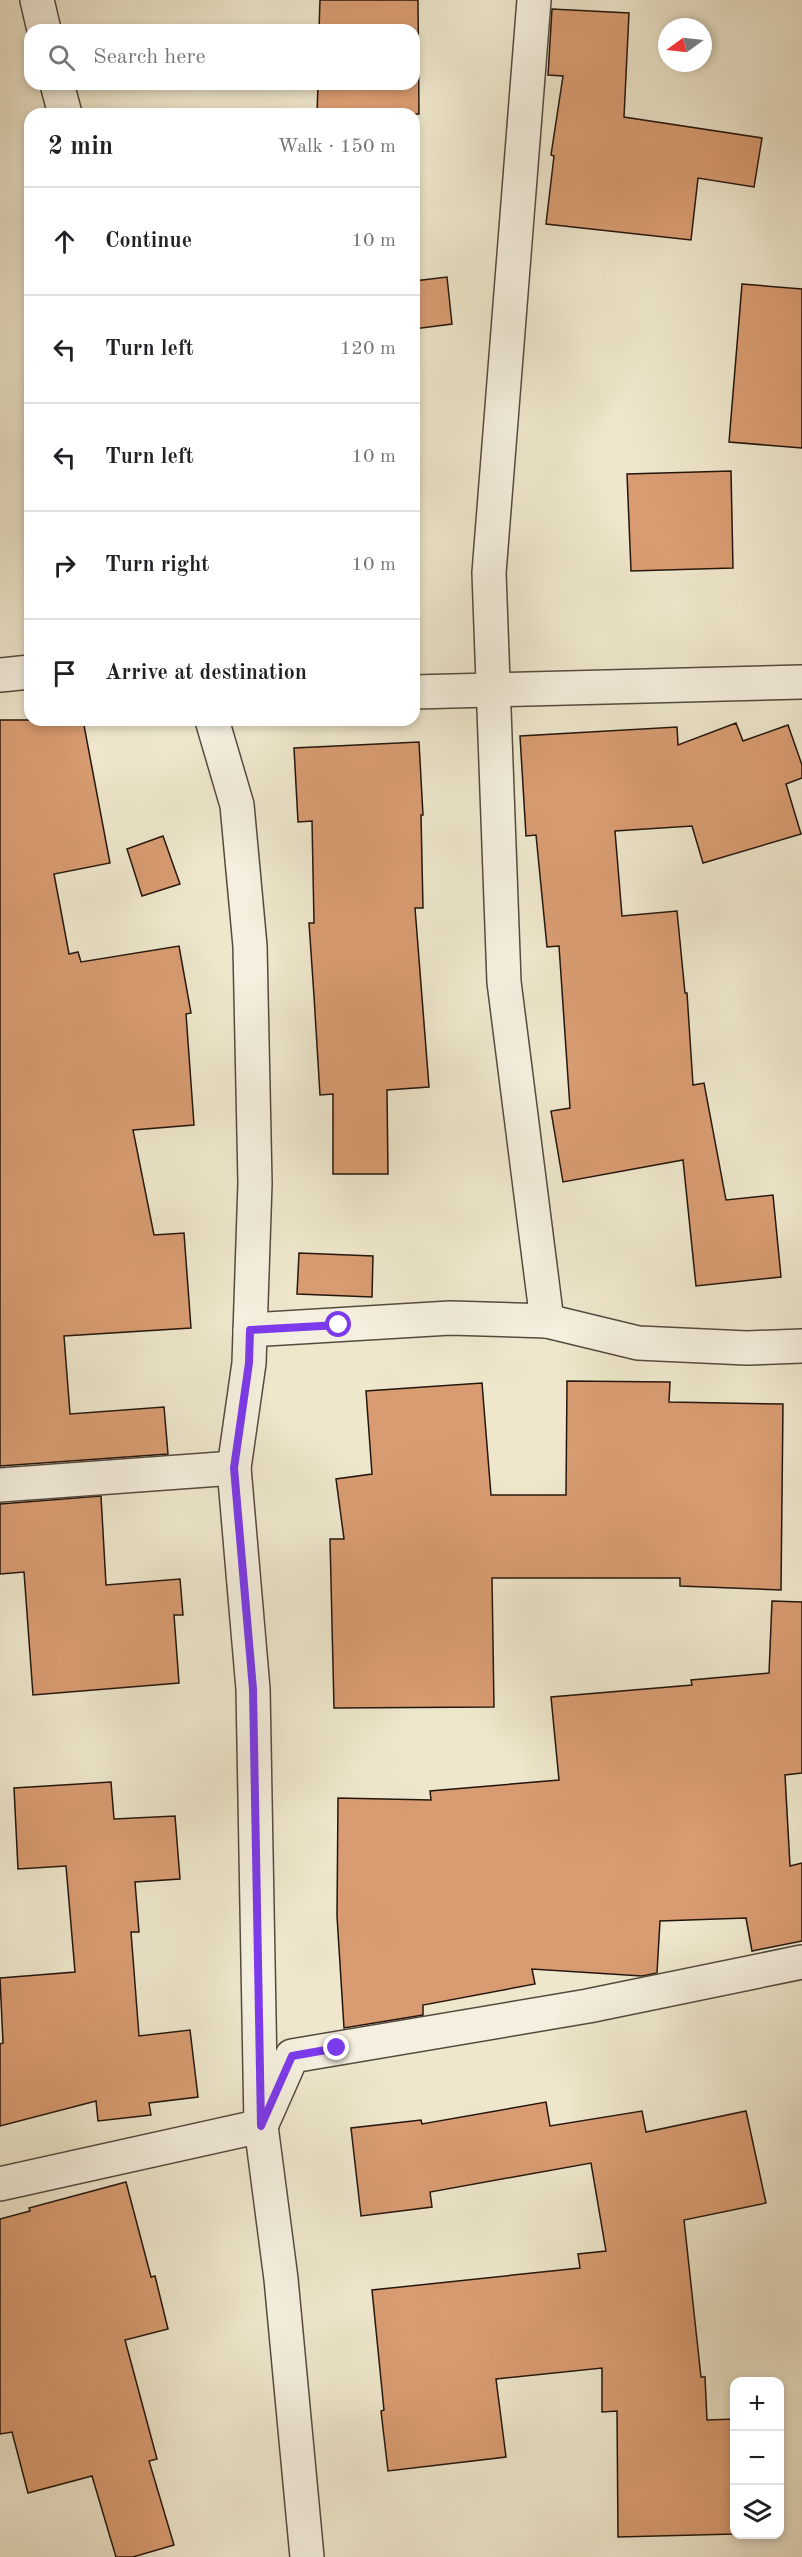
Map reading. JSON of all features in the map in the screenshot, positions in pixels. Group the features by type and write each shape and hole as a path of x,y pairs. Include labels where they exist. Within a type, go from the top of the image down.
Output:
{"street":[{"path":"37,0 43,24"},
{"path":"534,0 489,573 504,982 547,1321"},
{"path":"59,90 63,108"},
{"path":"0,675 24,673"},
{"path":"420,692 493,688 802,682"},
{"path":"214,726 237,805 250,946 255,1184 249,1363 234,1468 253,1689 261,2126 281,2279 307,2557"},
{"path":"250,1330 450,1318 547,1321 638,1343 747,1348 802,1346"},
{"path":"0,1485 234,1468"},
{"path":"261,2126 292,2056 588,2006 802,1962"},
{"path":"0,2184 261,2126"}],"building":[{"path":"320,0 418,0 418,24 319,24"},
{"path":"552,9 629,13 624,117 762,138 754,187 698,178 691,240 546,224 554,156 551,155 563,76 548,75"},
{"path":"318,90 419,90 419,108 317,108"},
{"path":"447,277 452,324 420,328 420,280"},
{"path":"742,284 802,289 802,448 729,442"},
{"path":"731,471 733,568 631,571 627,474"},
{"path":"0,720 24,720 24,726 84,726 110,863 54,874 69,954 78,952 81,962 179,946 191,1013 186,1014 194,1125 133,1130 154,1235 184,1233 191,1328 64,1336 70,1414 164,1407 168,1454 0,1466"},
{"path":"736,723 743,741 788,725 802,765 802,778 786,784 801,834 703,863 692,826 615,831 622,916 677,911 685,993 687,993 693,1085 704,1083 726,1200 773,1195 781,1277 696,1286 683,1160 563,1182 551,1111 570,1108 559,946 547,947 536,835 526,836 520,736 677,727 678,745"},
{"path":"419,742 423,815 421,815 423,908 415,908 429,1087 387,1090 388,1174 333,1174 333,1094 320,1095 309,923 314,923 312,821 298,822 294,748"},
{"path":"163,836 180,884 142,896 127,849"},
{"path":"299,1253 373,1256 372,1297 297,1294"},
{"path":"567,1381 670,1382 669,1402 783,1404 781,1590 680,1586 680,1578 492,1578 494,1707 334,1708 330,1539 344,1539 336,1479 372,1474 366,1391 482,1383 491,1495 566,1495"},
{"path":"101,1496 106,1585 180,1579 183,1615 174,1615 179,1683 33,1695 24,1572 0,1574 0,1504"},
{"path":"772,1601 802,1602 802,1773 785,1775 790,1866 802,1863 802,1941 752,1951 746,1918 660,1921 657,1973 642,1976 532,1969 535,1984 423,2005 423,2015 344,2028 337,1916 338,1798 431,1800 430,1791 559,1780 551,1697 692,1685 691,1680 769,1673"},
{"path":"111,1782 114,1819 175,1816 180,1879 135,1882 139,1932 131,1932 139,2036 190,2030 198,2097 149,2103 151,2115 98,2121 96,2101 0,2126 0,2044 3,2043 0,1978 75,1972 66,1866 18,1869 14,1788"},
{"path":"546,2102 550,2126 642,2111 646,2132 746,2111 766,2203 684,2220 701,2377 705,2377 707,2420 730,2419 730,2534 618,2537 617,2411 602,2412 602,2368 496,2379 506,2457 388,2471 372,2290 580,2268 578,2254 606,2251 591,2163 430,2192 432,2207 361,2216 351,2128 421,2120 422,2124"},
{"path":"126,2182 151,2277 155,2276 168,2329 125,2340 157,2459 149,2461 174,2545 133,2557 116,2557 92,2476 28,2493 12,2432 0,2434 0,2219 30,2211 29,2208"}],"route":[{"path":"337,2048 292,2056 261,2126 253,1689 234,1468 249,1363 250,1330 339,1325"}]}
